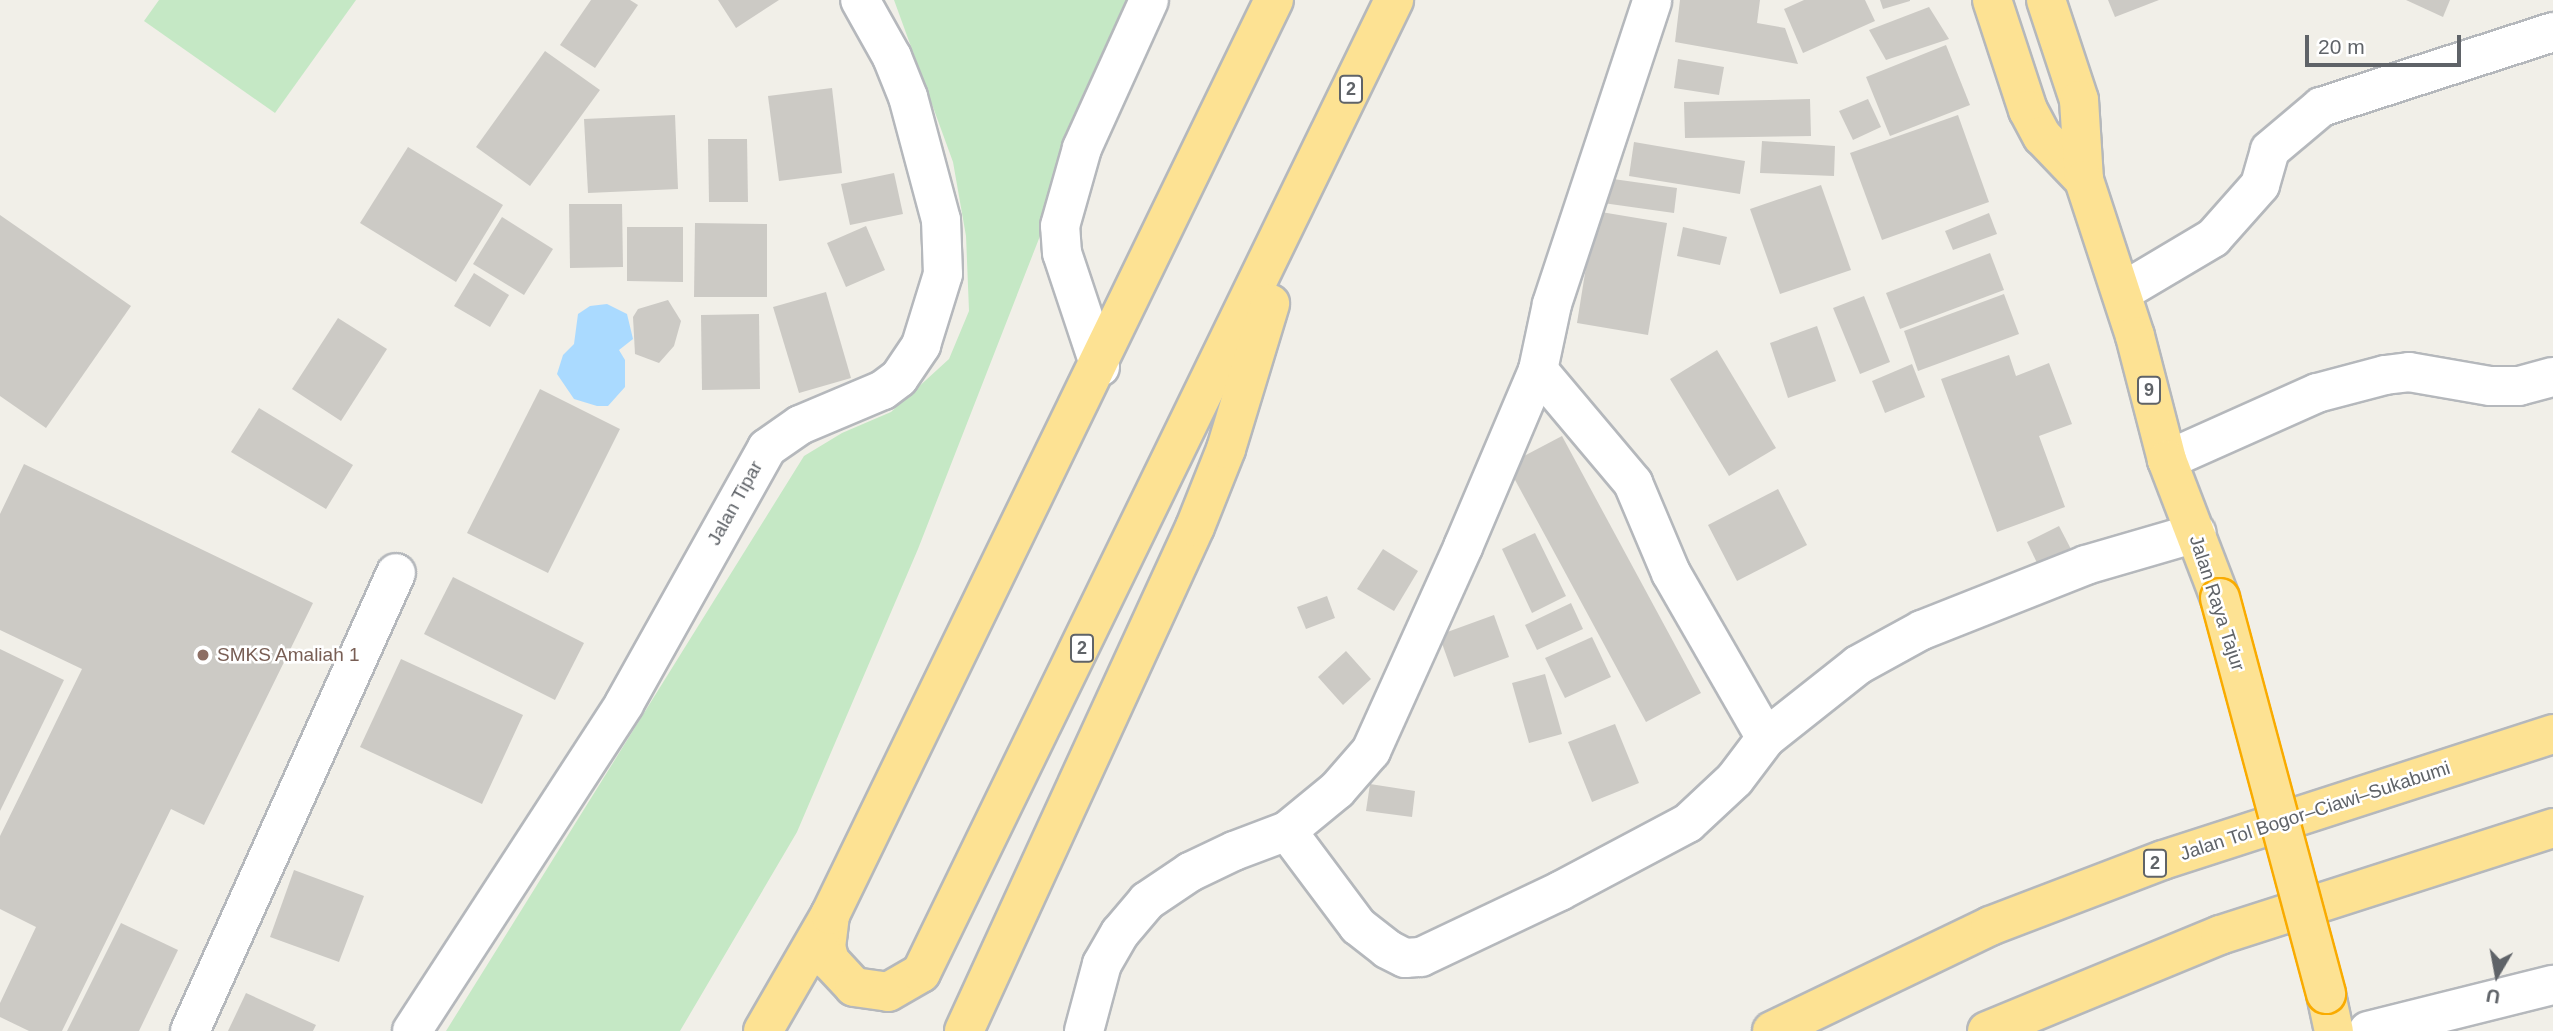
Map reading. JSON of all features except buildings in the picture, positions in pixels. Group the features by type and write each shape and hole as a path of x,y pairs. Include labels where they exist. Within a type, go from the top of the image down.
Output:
{"highway":[{"name":"2","path":"763,1031 830,915 1100,367 1274,0"},
{"name":"2","path":"830,915 826,947 830,961 854,987 888,992 921,973 1394,0"},
{"name":"Jalan Raya Tajur","path":"1992,0 2028,110 2042,136 2084,180"},
{"name":"Jalan Raya Tajur","path":"2046,0 2079,100 2084,180 2122,292 2167,460 2220,598 2334,1031"},
{"name":"2","path":"964,1031 1195,527 1226,449 1308,178"},
{"name":"Jalan Tol Bogor–Ciawi–Sukabumi","path":"1772,1031 1990,926 2163,860 2553,734"},
{"path":"1987,1031 2220,935 2553,828"}],"street":[{"name":"Jalan Tipar","path":"412,1031 655,653 752,468 780,436 883,390 899,378 921,345 943,274 941,220 908,97 892,57 860,0"},
{"path":"1100,367 1062,253 1060,226 1082,148 1149,0"},
{"path":"1084,1031 1102,964 1119,933 1147,901 1190,872 1287,831 1337,790 1371,751 1538,370 1552,304 1652,1"},
{"path":"2122,292 2213,238 2260,186 2270,150 2321,107 2553,32"},
{"path":"1538,370 1633,483 1671,573 1766,738"},
{"path":"2167,460 2317,393 2385,375 2409,372 2490,386 2519,386 2553,377"},
{"path":"1287,831 1358,926 1387,949 1405,958 1421,957 1560,891 1688,823 1735,779 1766,738 1858,665 1922,630 2086,565 2196,533"},
{"path":"190,1031 396,573"},
{"path":"2368,1031 2553,985"}],"green space":[{"path":"159,0 356,0 275,113 144,21"},
{"path":"894,0 1132,0 918,549 797,832 680,1031 446,1031 804,456 842,433 891,412 949,359 969,311 966,236 953,162"}],"water":[{"path":"607,304 627,314 633,339 619,350 625,360 625,387 608,406 597,406 574,399 557,374 563,355 574,344 578,314 590,306"}],"place":[{"name":"SMKS Amaliah 1","path":"203,655"}]}
